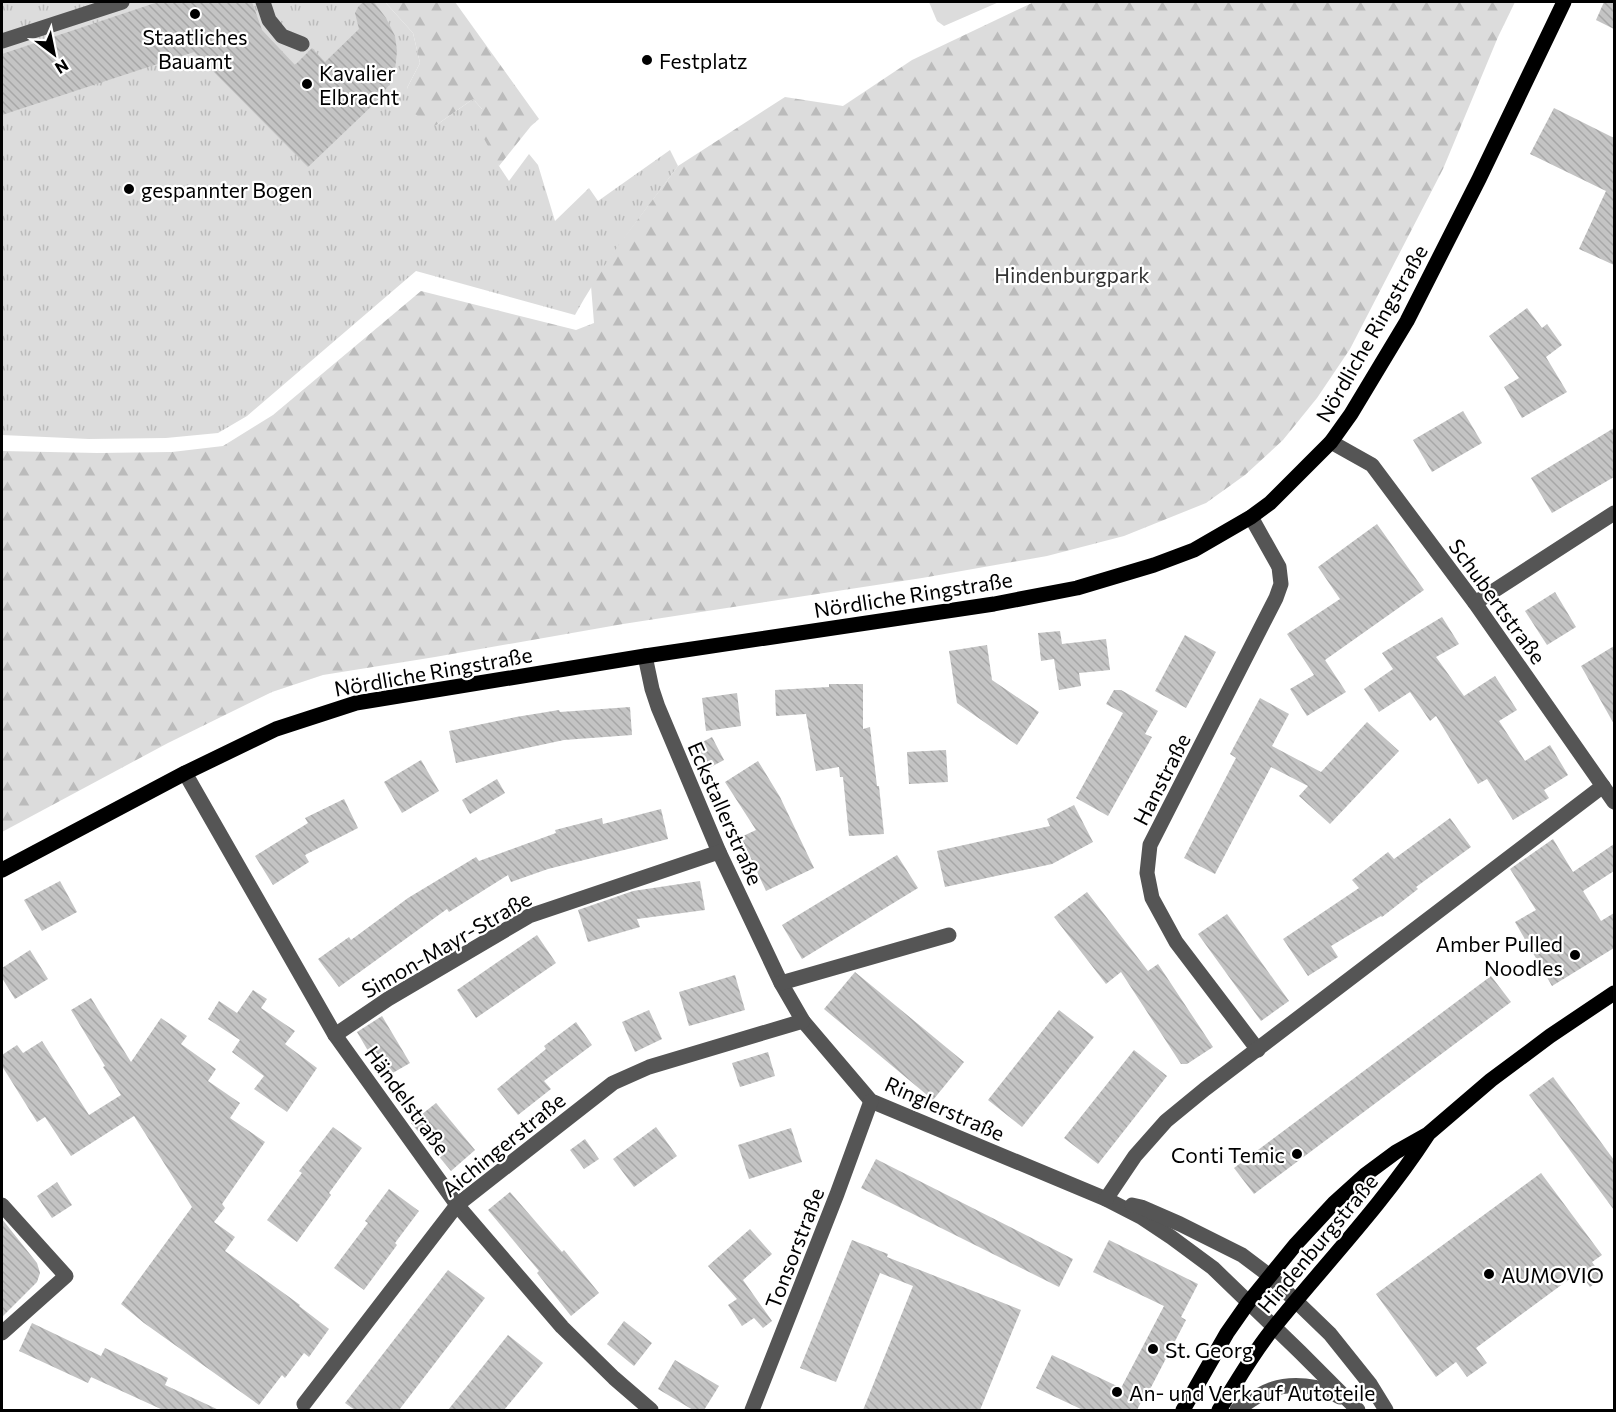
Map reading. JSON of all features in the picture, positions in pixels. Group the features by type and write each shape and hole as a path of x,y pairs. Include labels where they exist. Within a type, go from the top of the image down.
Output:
{"main road":[{"name":"Nördliche Ringstraße","path":"2,870 185,773 276,729 356,703 645,656 994,604 1077,588 1154,566 1194,550 1251,517 1270,503 1330,442 1351,414 1407,321 1479,179 1564,2"},
{"name":"Hindenburgstraße","path":"1183,1410 1227,1334 1248,1303 1296,1244 1341,1196 1396,1152 1428,1134 1491,1080 1550,1036 1614,993"},
{"name":"Hindenburgstraße","path":"1219,1410 1274,1327 1398,1179 1428,1134"}],"street":[{"path":"2,41 122,2"},
{"path":"263,2 269,21 282,36 302,44"},
{"name":"Schubertstraße","path":"1330,442 1372,465 1475,603 1614,802"},
{"path":"1475,603 1614,513"},
{"name":"Hanstraße","path":"1251,517 1279,567 1281,584 1276,598 1150,845 1147,873 1152,898 1176,942 1258,1050"},
{"name":"Eckstallerstraße","path":"645,656 658,707 719,852 781,983"},
{"name":"Händelstraße","path":"185,773 335,1035 457,1205 562,1327 614,1378 651,1410"},
{"path":"1106,1198 1135,1156 1166,1121 1603,786"},
{"name":"Simon-Mayr-Straße","path":"335,1035 388,999 529,916 719,852"},
{"path":"781,983 949,935"},
{"name":"Ringlerstraße","path":"781,983 803,1021 871,1101 1106,1198 1171,1236 1213,1268 1248,1303"},
{"name":"Aichingerstraße","path":"304,1404 457,1205 613,1083 649,1067 803,1021"},
{"name":"Tonsorstraße","path":"752,1410 871,1101"},
{"name":"Ringlerstraße","path":"1106,1198 1141,1207 1190,1229 1242,1255 1270,1276 1330,1334 1370,1384 1386,1410"},
{"path":"2,1205 66,1276 2,1333"},
{"path":"1248,1303 1355,1407"},
{"path":"1237,1410 1270,1390 1288,1387 1318,1388 1332,1392 1355,1407"}],"green space":[{"path":"2,2 385,2 413,33 420,63 407,88 435,126 473,99 482,109 499,166 509,181 529,154 538,165 555,221 589,188 598,201 670,150 678,166 611,257 575,315 416,271 247,416 218,433 166,438 89,439 2,435"},
{"path":"385,2 455,2 539,119 499,166 477,126 482,109 473,99 435,126 415,114 407,88 420,63 413,33"},
{"path":"929,2 999,2 944,26 937,21"},
{"name":"Hindenburgpark","path":"1034,2 1515,2 1443,169 1350,349 1317,398 1283,440 1245,475 1206,503 1124,536 1047,556 323,675 272,692 168,743 2,832 2,451 172,452 223,446 273,415 421,291 576,330 594,323 591,286 678,166 785,97 843,106 912,60"}],"building":[{"name":"Kavalier Elbracht","path":"158,2 252,2 262,30 295,65 312,48 325,62 359,29 355,13 358,7 363,2 374,2 386,18 395,36 397,51 395,70 389,85 376,102 308,167 194,52 2,115 2,54"},
{"path":"1604,2 1614,2 1614,29 1596,20"},
{"path":"1554,108 1614,138 1614,265 1579,249 1606,191 1530,154"},
{"path":"1527,308 1542,328 1547,324 1562,345 1546,357 1567,392 1522,418 1504,387 1519,378 1489,336"},
{"path":"1463,411 1482,443 1432,472 1413,440"},
{"path":"1614,428 1614,477 1552,513 1531,478"},
{"path":"1377,524 1424,590 1325,660 1346,692 1307,716 1290,689 1314,675 1287,634 1340,599 1318,567"},
{"path":"1555,592 1576,627 1547,645 1525,611"},
{"path":"1442,617 1459,644 1436,657 1464,696 1495,676 1517,710 1499,721 1525,761 1550,745 1568,775 1544,790 1549,798 1513,820 1487,779 1478,784 1436,716 1430,721 1410,692 1379,712 1364,689 1393,669 1382,653"},
{"path":"1060,631 1062,644 1106,639 1110,670 1079,673 1081,686 1059,690 1054,659 1041,661 1038,633"},
{"path":"1185,635 1216,652 1186,708 1155,691"},
{"path":"987,645 992,680 1039,712 1017,745 957,703 949,651"},
{"path":"1614,646 1614,724 1581,666"},
{"path":"829,684 863,684 863,729 870,727 884,834 849,836 843,777 840,777 839,767 816,771 806,714 776,716 775,690 829,687"},
{"path":"1114,690 1121,690 1158,711 1145,734 1152,737 1108,816 1076,798 1123,713 1106,704"},
{"path":"737,693 741,726 706,731 702,698"},
{"path":"1260,698 1289,714 1272,746 1321,772 1367,722 1399,751 1330,824 1299,796 1308,786 1271,767 1215,874 1184,858 1236,758 1230,754"},
{"path":"630,707 632,735 564,740 456,763 449,731 559,710 560,712"},
{"path":"712,737 724,760 707,769 695,746"},
{"path":"946,750 948,782 909,784 907,752"},
{"path":"421,760 439,791 402,813 384,782"},
{"path":"758,761 780,797 814,868 766,891 741,837 756,830 725,782"},
{"path":"497,779 505,793 470,814 462,800"},
{"path":"344,799 358,828 305,855 309,862 273,885 255,856 308,823 305,818"},
{"path":"1074,805 1093,842 1052,864 945,887 937,851 1050,826 1047,819"},
{"path":"661,809 668,839 548,869 511,882 508,875 449,912 447,909 339,987 318,959 349,937 351,940 408,898 476,857 479,861 556,833 555,830 602,818 603,824"},
{"path":"1450,818 1471,847 1416,887 1418,889 1382,917 1331,946 1338,957 1308,976 1283,939 1359,888 1352,880 1388,852 1394,859"},
{"path":"1553,839 1573,872 1614,844 1614,871 1583,891 1601,921 1614,913 1614,948 1552,986 1515,922 1536,910 1510,869"},
{"path":"897,855 918,888 802,959 782,925"},
{"path":"60,881 77,912 42,931 24,900"},
{"path":"700,881 705,910 637,919 640,927 588,942 578,910 633,891"},
{"path":"1087,892 1148,971 1158,964 1213,1047 1187,1064 1181,1064 1121,972 1106,984 1054,917"},
{"path":"1227,914 1289,1001 1261,1021 1198,934"},
{"path":"537,935 556,963 476,1018 457,990"},
{"path":"30,950 48,979 15,999 2,978 2,968"},
{"path":"855,972 964,1062 933,1100 824,1009"},
{"path":"735,975 745,1010 689,1026 679,992"},
{"path":"1491,976 1511,1002 1254,1194 1234,1168"},
{"path":"253,990 267,999 261,1008 295,1031 285,1044 317,1068 287,1112 254,1089 264,1076 232,1052 240,1040 208,1019 219,1001 237,1013"},
{"path":"91,998 131,1062 161,1018 187,1036 181,1044 216,1069 208,1081 240,1103 230,1118 265,1142 222,1204 225,1208 214,1222 235,1237 225,1251 300,1305 329,1329 309,1357 304,1353 285,1378 282,1375 259,1405 121,1304 192,1207 134,1116 71,1156 45,1117 37,1122 2,1066 2,1055 17,1045 23,1053 42,1041 89,1115 121,1095 71,1010"},
{"path":"649,1010 662,1039 635,1052 622,1022"},
{"path":"1059,1010 1094,1037 1022,1127 988,1100"},
{"path":"382,1016 410,1063 384,1078 357,1032"},
{"path":"576,1022 592,1045 544,1081 551,1089 518,1115 497,1089 546,1049 544,1046"},
{"path":"1134,1050 1167,1076 1098,1164 1064,1138"},
{"path":"768,1052 775,1076 740,1087 732,1063"},
{"path":"1553,1077 1614,1160 1614,1210 1529,1095"},
{"path":"436,1103 475,1150 451,1171 411,1123"},
{"path":"333,1127 362,1148 297,1242 267,1220 302,1173 299,1171"},
{"path":"656,1127 677,1156 634,1187 613,1159"},
{"path":"791,1128 802,1162 749,1179 738,1145"},
{"path":"585,1139 599,1159 584,1169 570,1150"},
{"path":"876,1159 1073,1259 1059,1287 861,1188"},
{"name":"AUMOVIO","path":"1541,1173 1602,1255 1592,1262 1603,1277 1590,1287 1579,1272 1476,1348 1487,1363 1467,1377 1456,1362 1436,1377 1376,1294"},
{"path":"57,1182 72,1205 52,1218 37,1196"},
{"path":"389,1189 419,1211 364,1290 334,1268 368,1223 365,1221"},
{"path":"510,1192 562,1252 564,1250 599,1293 571,1316 537,1273 539,1271 488,1210"},
{"path":"2,1219 37,1263 40,1273 37,1282 2,1317"},
{"path":"750,1229 772,1254 743,1280 772,1321 763,1328 754,1318 742,1326 728,1305 737,1299 708,1266"},
{"path":"852,1240 888,1254 887,1257 1021,1310 980,1410 863,1410 913,1286 880,1273 836,1382 800,1368"},
{"path":"1109,1240 1198,1284 1181,1317 1186,1320 1137,1410 1083,1410 1036,1388 1052,1355 1121,1388 1164,1306 1093,1272"},
{"path":"448,1270 485,1298 399,1410 355,1410 345,1403"},
{"path":"624,1321 652,1343 634,1366 607,1344"},
{"path":"32,1323 101,1356 105,1348 168,1378 165,1385 219,1410 163,1410 91,1377 88,1383 19,1351"},
{"path":"508,1335 543,1363 504,1410 448,1410"},
{"path":"675,1360 719,1386 704,1410 693,1410 658,1389"}],"place":[{"name":"Staatliches Bauamt","path":"195,14"},
{"name":"Festplatz","path":"647,60"},
{"name":"Kavalier Elbracht","path":"307,84"},
{"name":"gespannter Bogen","path":"129,189"},
{"name":"Amber Pulled Noodles","path":"1575,955"},
{"name":"Conti Temic","path":"1297,1154"},
{"name":"AUMOVIO","path":"1489,1274"},
{"name":"St. Georg","path":"1153,1349"},
{"name":"An- und Verkauf Autoteile","path":"1117,1392"}]}
